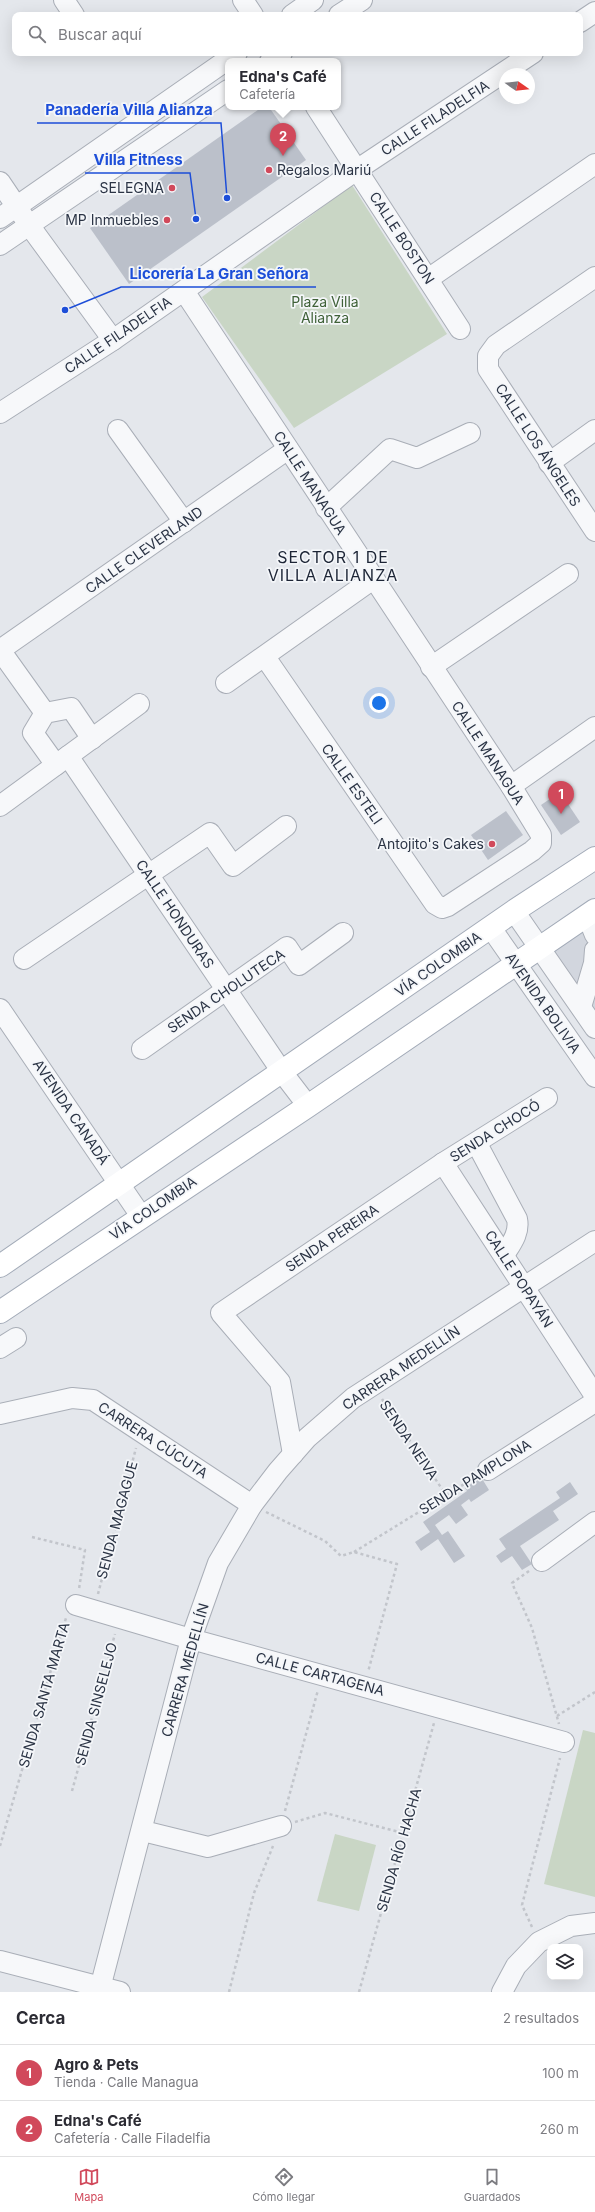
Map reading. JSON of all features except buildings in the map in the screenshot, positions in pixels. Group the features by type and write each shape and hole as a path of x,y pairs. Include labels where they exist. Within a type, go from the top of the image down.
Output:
{"main road":[{"name":"VÍA COLOMBIA","path":"0,1266 514,911 593,863"},
{"name":"VÍA COLOMBIA","path":"0,1312 141,1216 308,1106 516,964 539,946 592,920"}],"street":[{"path":"64,0 72,12"},
{"path":"243,0 251,12"},
{"path":"296,12 313,0"},
{"path":"344,12 362,0"},
{"path":"583,20 595,12"},
{"name":"CALLE FILADELFIA","path":"0,413 113,340 358,169 528,56"},
{"path":"0,218 225,62"},
{"path":"0,245 225,92"},
{"name":"CALLE BOSTON","path":"318,110 358,169 460,329"},
{"path":"428,279 595,164"},
{"path":"0,182 29,225 113,340"},
{"name":"CALLE LOS ÁNGELES","path":"595,278 496,345 488,356 488,369 549,463 595,530"},
{"name":"CALLE MANAGUA","path":"184,291 326,508 366,583 431,667 511,786 541,835"},
{"path":"118,430 184,522"},
{"path":"549,463 595,430"},
{"path":"326,508 390,449 417,458 470,433"},
{"name":"CALLE CLEVERLAND","path":"0,650 288,449"},
{"path":"431,667 568,574"},
{"path":"226,683 265,657 366,583"},
{"path":"0,650 45,713 71,708 92,738"},
{"name":"CALLE ESTELI","path":"265,657 435,904 442,908 532,851 541,843 541,835"},
{"path":"0,806 139,704"},
{"name":"CALLE HONDURAS","path":"45,713 33,733 62,760 149,874 282,1072"},
{"path":"511,786 595,727"},
{"path":"24,959 210,833 233,866 286,826"},
{"name":"AVENIDA BOLIVIA","path":"514,911 595,1028"},
{"name":"AVENIDA BOLIVIA","path":"491,928 595,1077"},
{"name":"SENDA CHOLUTECA","path":"142,1049 288,947 299,965 343,933"},
{"path":"581,1007 594,963 595,950"},
{"name":"AVENIDA CANADÁ","path":"0,1009 120,1183 141,1216"},
{"path":"282,1072 308,1106"},
{"name":"SENDA CHOCÓ","path":"443,1163 477,1144 547,1098"},
{"path":"477,1144 517,1219 519,1226 516,1236 504,1255"},
{"name":"CALLE POPAYÁN","path":"443,1163 526,1287 595,1396"},
{"name":"SENDA PEREIRA","path":"293,1454 280,1382 221,1313 443,1163"},
{"name":"CARRERA MEDELLÍN","path":"100,1989 143,1831 191,1639 218,1564 252,1505 307,1438 353,1398 595,1242"},
{"name":"CARRERA CÚCUTA","path":"0,1414 72,1398 93,1400 141,1430 252,1505"},
{"name":"SENDA PAMPLONA","path":"488,1470 595,1402"},
{"path":"542,1561 595,1522"},
{"name":"CALLE CARTAGENA","path":"85,1607 191,1639 323,1674 439,1708 564,1742"},
{"path":"143,1831 208,1847 281,1826"},
{"path":"502,1992 516,1966 539,1942 571,1926 595,1923"},
{"path":"0,1961 100,1989 120,1992"}],"path":[{"name":"SENDA NEIVA","path":"373,1385 446,1495"},
{"name":"SENDA MAGAGUE","path":"85,1607 141,1430"},
{"name":"SENDA PAMPLONA","path":"354,1552 488,1470"},
{"path":"252,1505 325,1541 341,1556 354,1552 398,1564 364,1686"},
{"name":"SENDA SANTA MARTA","path":"0,1846 66,1618 85,1607 85,1550 32,1537"},
{"path":"539,1942 522,1905 564,1742 532,1628 512,1584 542,1561"},
{"name":"SENDA SINSELEJO","path":"72,1792 119,1617"},
{"path":"229,1992 254,1893 281,1826 323,1674"},
{"path":"557,1716 595,1692"},
{"name":"SENDA RÍO HACHA","path":"359,1992 439,1708"},
{"path":"281,1826 325,1813 403,1833"}],"shaded area":[{"path":"595,910 595,1027 540,946"}],"green space":[{"name":"Plaza Villa Alianza","path":"352,185 447,334 294,428 202,297"},
{"path":"583,1730 595,1733 595,1897 544,1884"},
{"path":"335,1834 376,1845 359,1911 317,1901"}],"place":[{"name":"Edna's Café","path":"283,156"},
{"name":"Regalos Mariú","path":"269,170"},
{"name":"SELEGNA","path":"172,188"},
{"name":"Panadería Villa Alianza","path":"227,198"},
{"name":"Villa Fitness","path":"196,219"},
{"name":"MP Inmuebles","path":"167,220"},
{"name":"Licorería La Gran Señora","path":"65,310"},
{"name":"Agro & Pets","path":"561,814"},
{"name":"Antojito's Cakes","path":"492,844"}],"district":[{"name":"SECTOR 1 DE VILLA ALIANZA","path":"333,566"}]}
